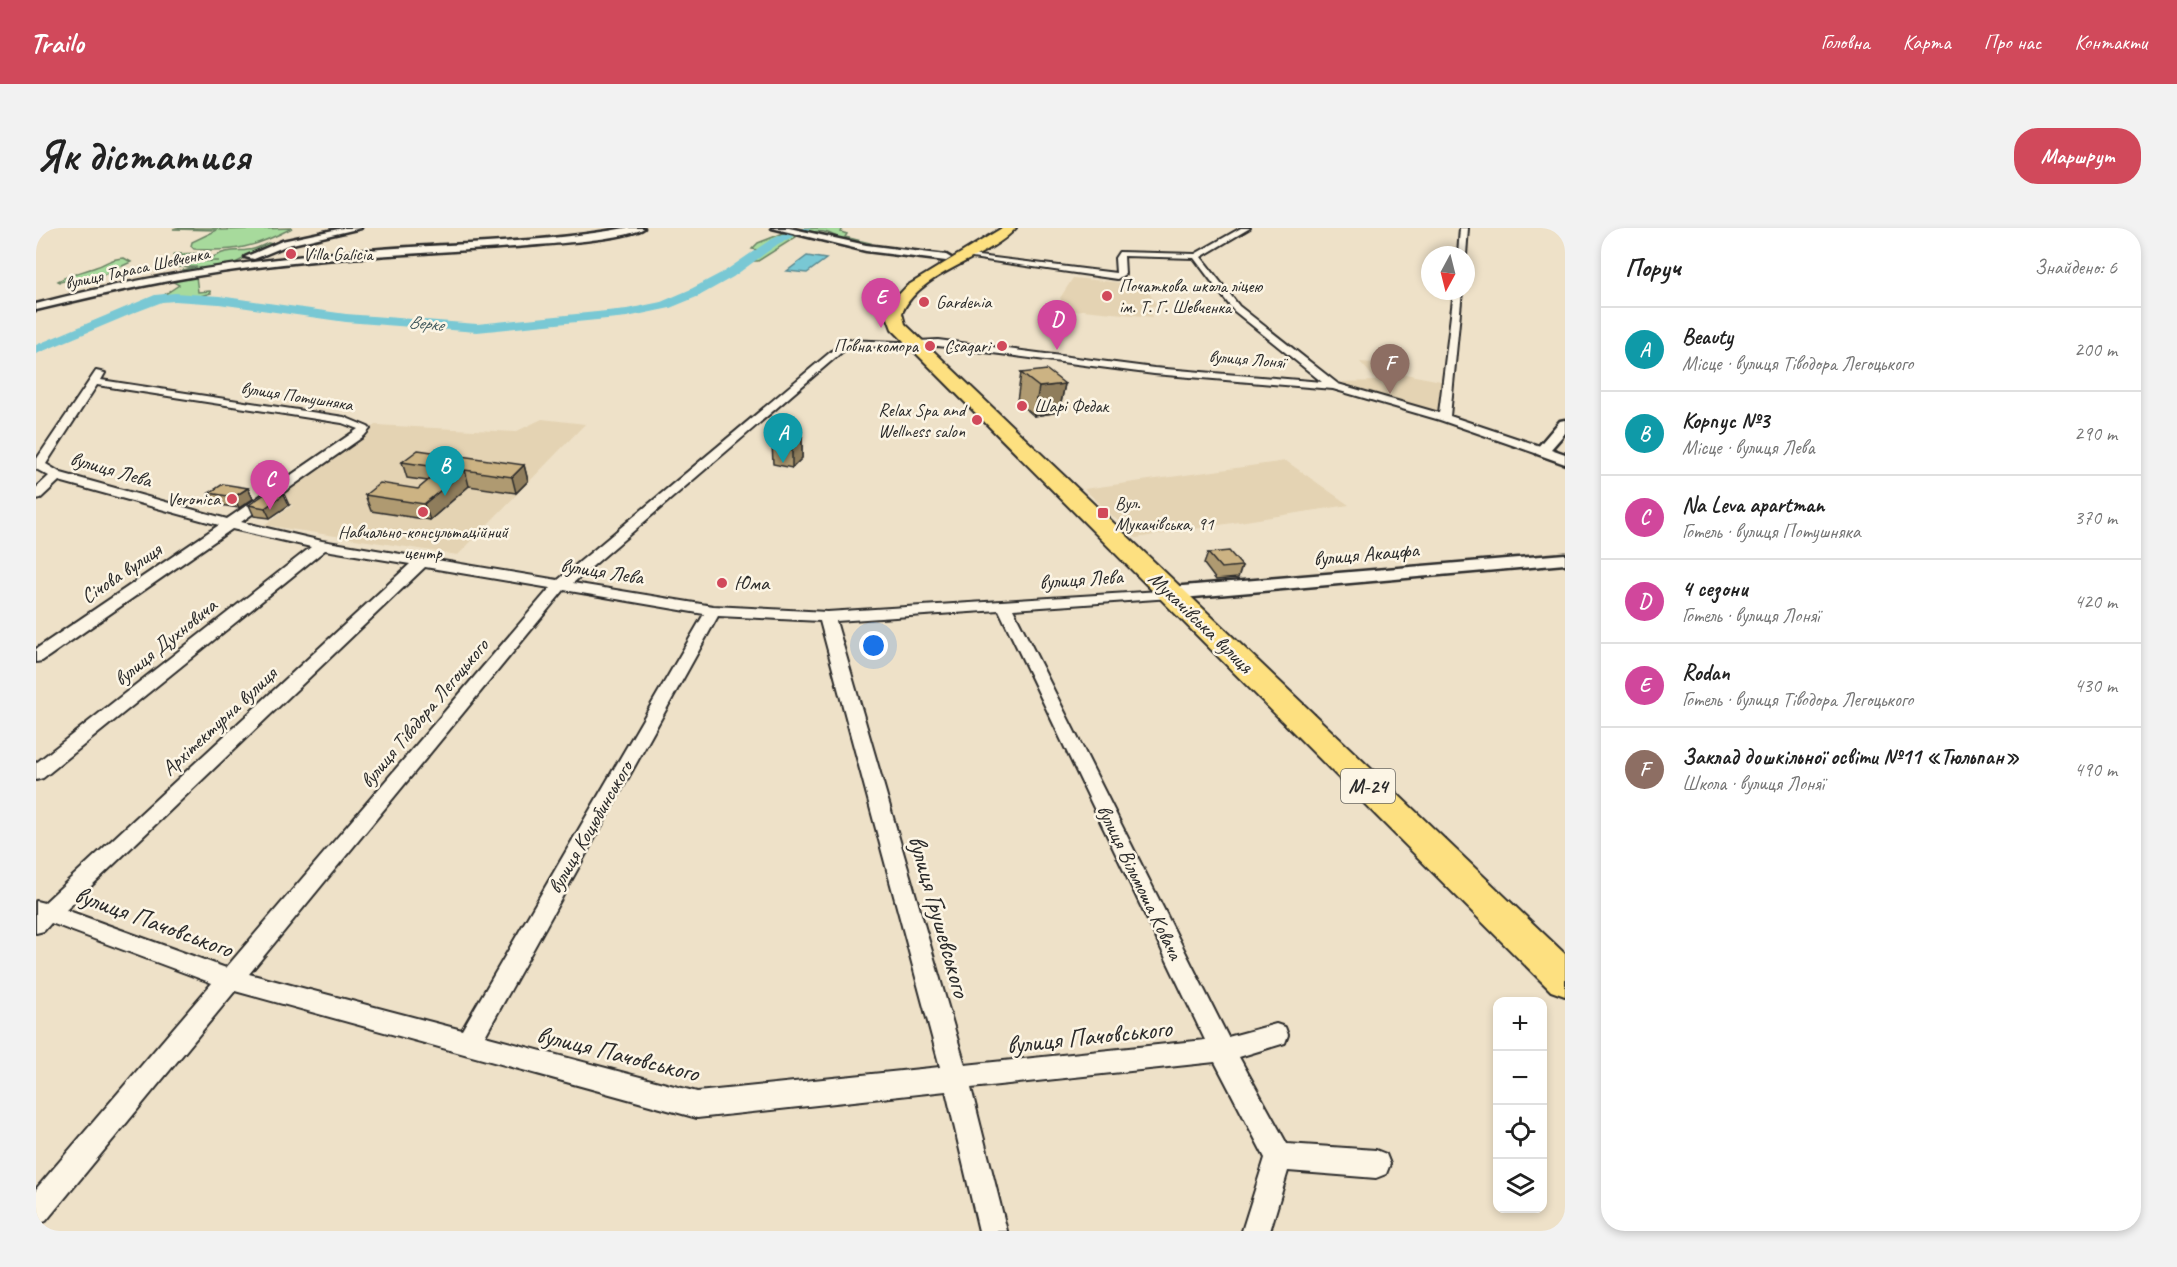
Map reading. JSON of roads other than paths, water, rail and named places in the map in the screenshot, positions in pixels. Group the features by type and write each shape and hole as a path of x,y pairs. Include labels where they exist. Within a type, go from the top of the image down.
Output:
{"highway":[{"name":"Мукачівська вулиця","path":"1010,228 955,259 907,294 896,307 895,319 916,343 1565,979"}],"street":[{"path":"233,266 262,251 285,243 356,228"},
{"name":"вулиця Тараса Шевченка","path":"36,307 233,266 381,252 601,237 639,228"},
{"path":"780,229 866,248 921,256 1112,276 1121,274 1119,258 1122,254 1196,256 1246,228"},
{"path":"1463,246 1464,228"},
{"path":"1196,256 1236,308 1334,386"},
{"path":"1444,418 1457,300"},
{"name":"вулиця Тіводора Легоцького","path":"36,1211 560,586 848,342 899,345 916,343"},
{"name":"вулиця Лоняї","path":"916,343 938,343 1154,370 1334,386 1444,418 1565,459"},
{"name":"вулиця Лева","path":"98,378 37,465 57,476 230,524 322,545 713,611 827,617 1171,593"},
{"name":"вулиця Потушняка","path":"98,378 344,420 364,429 230,524"},
{"path":"1542,451 1565,424"},
{"path":"36,495 57,476"},
{"name":"Січова вулиця","path":"36,657 230,524"},
{"name":"вулиця Духновича","path":"36,773 322,545"},
{"name":"вулиця Акацфа","path":"1171,593 1565,559"},
{"name":"Архітектурна вулиця","path":"40,916 420,563"},
{"name":"вулиця Вільмоша Ковача","path":"1004,605 1222,1050 1279,1157"},
{"name":"вулиця Коцюбинського","path":"467,1044 713,611"},
{"name":"вулиця Грушевського","path":"827,617 956,1079 993,1231"},
{"name":"вулиця Пачовського","path":"40,916 229,979 697,1105 1222,1050 1276,1035"},
{"path":"1256,1231 1279,1157 1376,1164"}],"water":[{"path":"807,256 826,259 807,273 787,271"}],"waterway":[{"name":"Верке","path":"36,350 131,309 160,298 175,297 219,300 346,318 477,328 627,313 665,305 694,293 729,274 774,242 806,228"}],"place":[{"name":"Villa Galicia","path":"291,254"},
{"name":"Початкова школа ліцею ім. Т. Г. Шевченка","path":"1107,296"},
{"name":"Gardenia","path":"924,302"},
{"name":"Rodan","path":"881,328"},
{"name":"Повна комора","path":"930,346"},
{"name":"Csagari","path":"1002,346"},
{"name":"4 сезони","path":"1057,350"},
{"name":"Заклад дошкільної освіти №11 «Тюльпан»","path":"1390,394"},
{"name":"Шарі Федак","path":"1022,406"},
{"name":"Relax Spa and Wellness salon","path":"977,420"},
{"name":"Beauty","path":"783,463"},
{"name":"Корпус №3","path":"445,496"},
{"name":"Veronica","path":"232,499"},
{"name":"Na Leva apartman","path":"270,510"},
{"name":"Навчально-консультаційний центр","path":"423,512"},
{"name":"Вул. Мукачівська, 91","path":"1103,513"},
{"name":"Юма","path":"722,583"}]}
